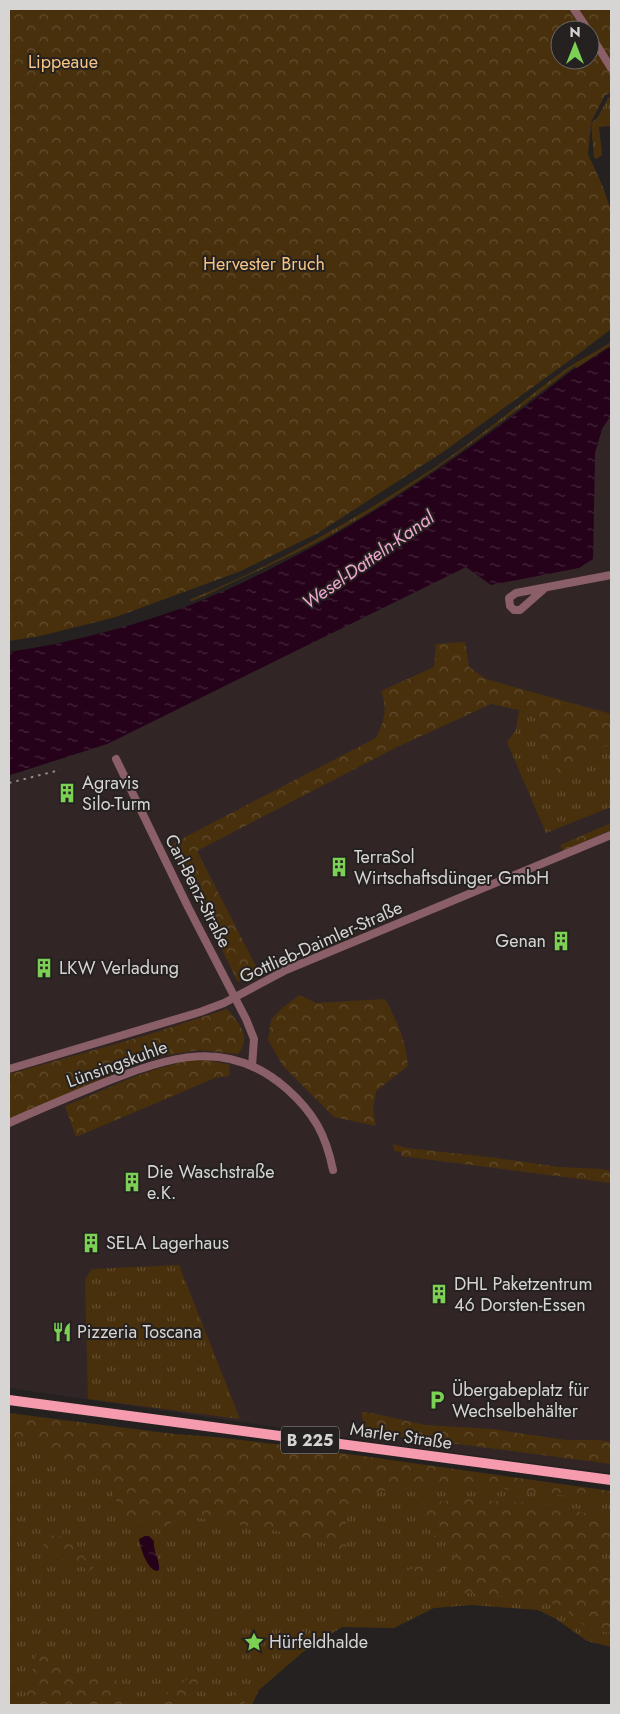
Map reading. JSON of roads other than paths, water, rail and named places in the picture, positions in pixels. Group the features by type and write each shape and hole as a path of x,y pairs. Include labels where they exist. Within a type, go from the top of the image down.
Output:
{"main road":[{"name":"Marler Straße","path":"9,1400 611,1480"}],"street":[{"path":"574,9 581,20"},
{"path":"600,50 611,68"},
{"path":"545,588 611,576"},
{"name":"Carl-Benz-Straße","path":"116,759 188,907 235,997 254,1039 252,1066"},
{"name":"Gottlieb-Daimler-Straße","path":"9,1069 200,1012 235,997 286,970 611,835"},
{"name":"Lünsingskuhle","path":"9,1123 124,1075 167,1060 188,1056 210,1056 236,1060 252,1066 281,1084 308,1110 321,1128 326,1139 333,1170"}],"water":[{"name":"Wesel-Datteln-Kanal","path":"611,346 611,415 602,429 595,453 593,559 579,568 491,585 466,567 107,744 9,774 9,652 70,641 163,615 250,579 336,534 378,509 459,455 575,368"},
{"path":"149,1536 154,1541 159,1570 152,1569 144,1557 139,1539"}],"railway":[{"path":"9,783 60,770"}],"place":[{"name":"Agravis Silo-Turm","path":"67,793"},
{"name":"TerraSol Wirtschaftsdünger GmbH","path":"339,867"},
{"name":"Genan","path":"561,941"},
{"name":"LKW Verladung","path":"44,968"},
{"name":"Die Waschstraße e.K.","path":"132,1182"},
{"name":"SELA Lagerhaus","path":"91,1243"},
{"name":"DHL Paketzentrum 46 Dorsten-Essen","path":"439,1294"},
{"name":"Pizzeria Toscana","path":"62,1332"},
{"name":"Übergabeplatz für Wechselbehälter","path":"437,1400"},
{"name":"Hürfeldhalde","path":"254,1642"}],"park label":[{"name":"Lippeaue","path":"63,62"},
{"name":"Hervester Bruch","path":"264,264"}]}
